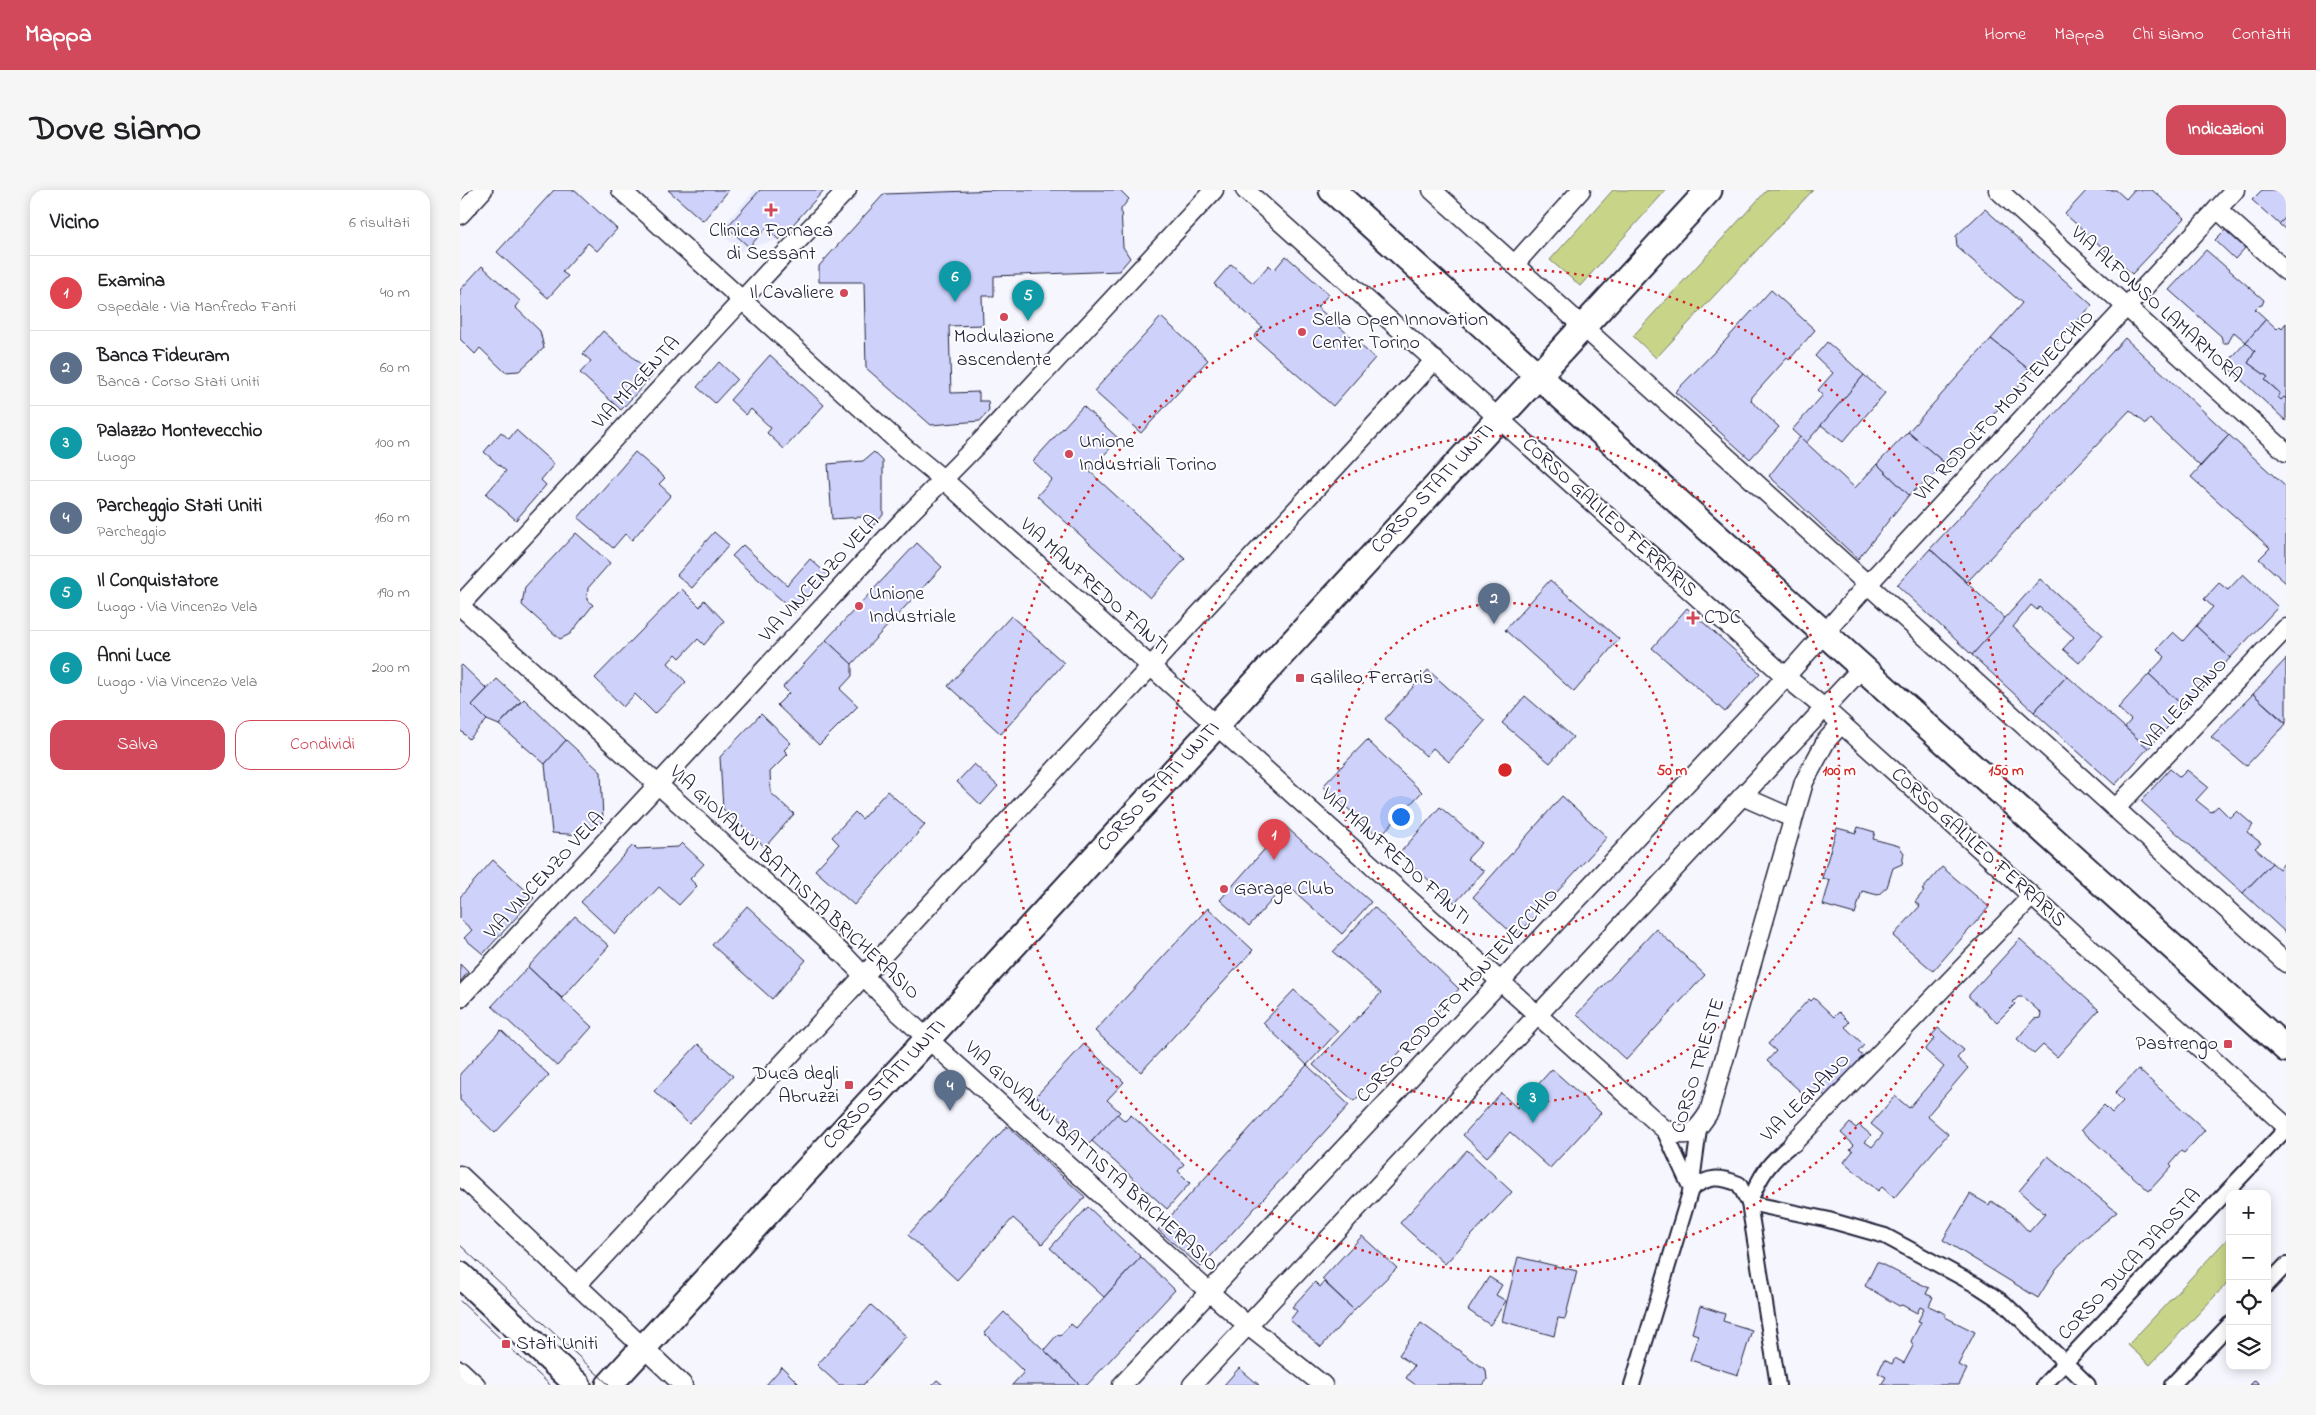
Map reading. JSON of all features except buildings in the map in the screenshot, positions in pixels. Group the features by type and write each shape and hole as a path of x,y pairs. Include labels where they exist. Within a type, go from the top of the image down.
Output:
{"main road":[{"path":"1332,190 2286,1049"},
{"name":"CORSO STATI UNITI","path":"609,1385 1709,190"},
{"path":"460,1275 578,1385"}],"street":[{"path":"460,215 483,190"},
{"name":"VIA MANFREDO FANTI","path":"622,190 905,448 944,480 1663,1128"},
{"name":"VIA MAGENTA","path":"460,606 846,190"},
{"name":"VIA VINCENZO VELA","path":"460,998 659,786 907,516 944,480 1214,190"},
{"name":"CORSO GALILEO FERRARIS","path":"1245,190 1786,677 1824,708 2286,1127"},
{"path":"1432,190 2286,964"},
{"path":"1514,265 1581,190"},
{"name":"VIA ALFONSO LAMARMORA","path":"1998,190 2286,452"},
{"name":"VIA RODOLFO MONTEVECCHIO","path":"1824,633 2235,190"},
{"path":"2217,209 2286,271"},
{"path":"576,1286 1435,360"},
{"name":"VIA GIOVANNI BATTISTA BRICHERASIO","path":"460,606 864,975 897,1010 1209,1292 1248,1326 1323,1385"},
{"name":"VIA LEGNANO","path":"2116,809 2286,628"},
{"name":"CORSO RODOLFO MONTEVECCHIO","path":"1122,1385 1786,677 1824,633"},
{"path":"1192,1385 1862,668"},
{"name":"CORSO TRIESTE","path":"1632,1385 1691,1189 1699,1128 1709,1112 1792,818 1804,782 1826,741 1841,724"},
{"path":"1742,796 1792,818"},
{"name":"VIA LEGNANO","path":"1749,1203 1760,1177 1777,1155 1792,1142 2031,897"},
{"name":"CORSO DUCA D'AOSTA","path":"2044,1385 2286,1127"},
{"path":"1663,1128 1676,1135 1686,1136 1699,1128"},
{"path":"1663,1128 1691,1189 1703,1181 1722,1177 1739,1184 1749,1203 1778,1385"},
{"path":"460,1175 683,1385"},
{"path":"1749,1203 1825,1219 1884,1236 1978,1286 2004,1303 2088,1385"},
{"path":"2271,1281 2286,1265"},
{"path":"2172,1385 2229,1325"},
{"path":"460,1370 476,1385"}],"shaded area":[{"name":"Clinica Fornaca di Sessant","path":"755,190 824,190 779,240 749,247 741,252 718,231"}],"green space":[{"path":"1613,190 1666,190 1580,286 1550,260"},
{"path":"1767,190 1813,190 1656,358 1633,336"},
{"path":"2226,1240 2226,1284 2150,1365 2128,1345"}],"tram line":[{"path":"460,1245 609,1385"},
{"path":"460,1301 550,1385"}],"place":[{"name":"Clinica Fornaca di Sessant","path":"771,210"},
{"name":"Il Cavaliere","path":"844,293"},
{"name":"Anni Luce","path":"955,302"},
{"name":"Modulazione ascendente","path":"1004,317"},
{"name":"Il Conquistatore","path":"1028,321"},
{"name":"Sella Open Innovation Center Torino","path":"1302,332"},
{"name":"Unione Industriali Torino","path":"1069,454"},
{"name":"Unione Industriale","path":"859,606"},
{"name":"CDC","path":"1693,618"},
{"name":"Banca Fideuram","path":"1494,624"},
{"name":"Galileo Ferraris","path":"1300,678"},
{"name":"Examina","path":"1274,860"},
{"name":"Garage Club","path":"1224,889"},
{"name":"Pastrengo","path":"2228,1044"},
{"name":"Duca degli Abruzzi","path":"849,1085"},
{"name":"Parcheggio Stati Uniti","path":"950,1111"},
{"name":"Palazzo Montevecchio","path":"1533,1123"},
{"name":"Stati Uniti","path":"506,1344"}]}
